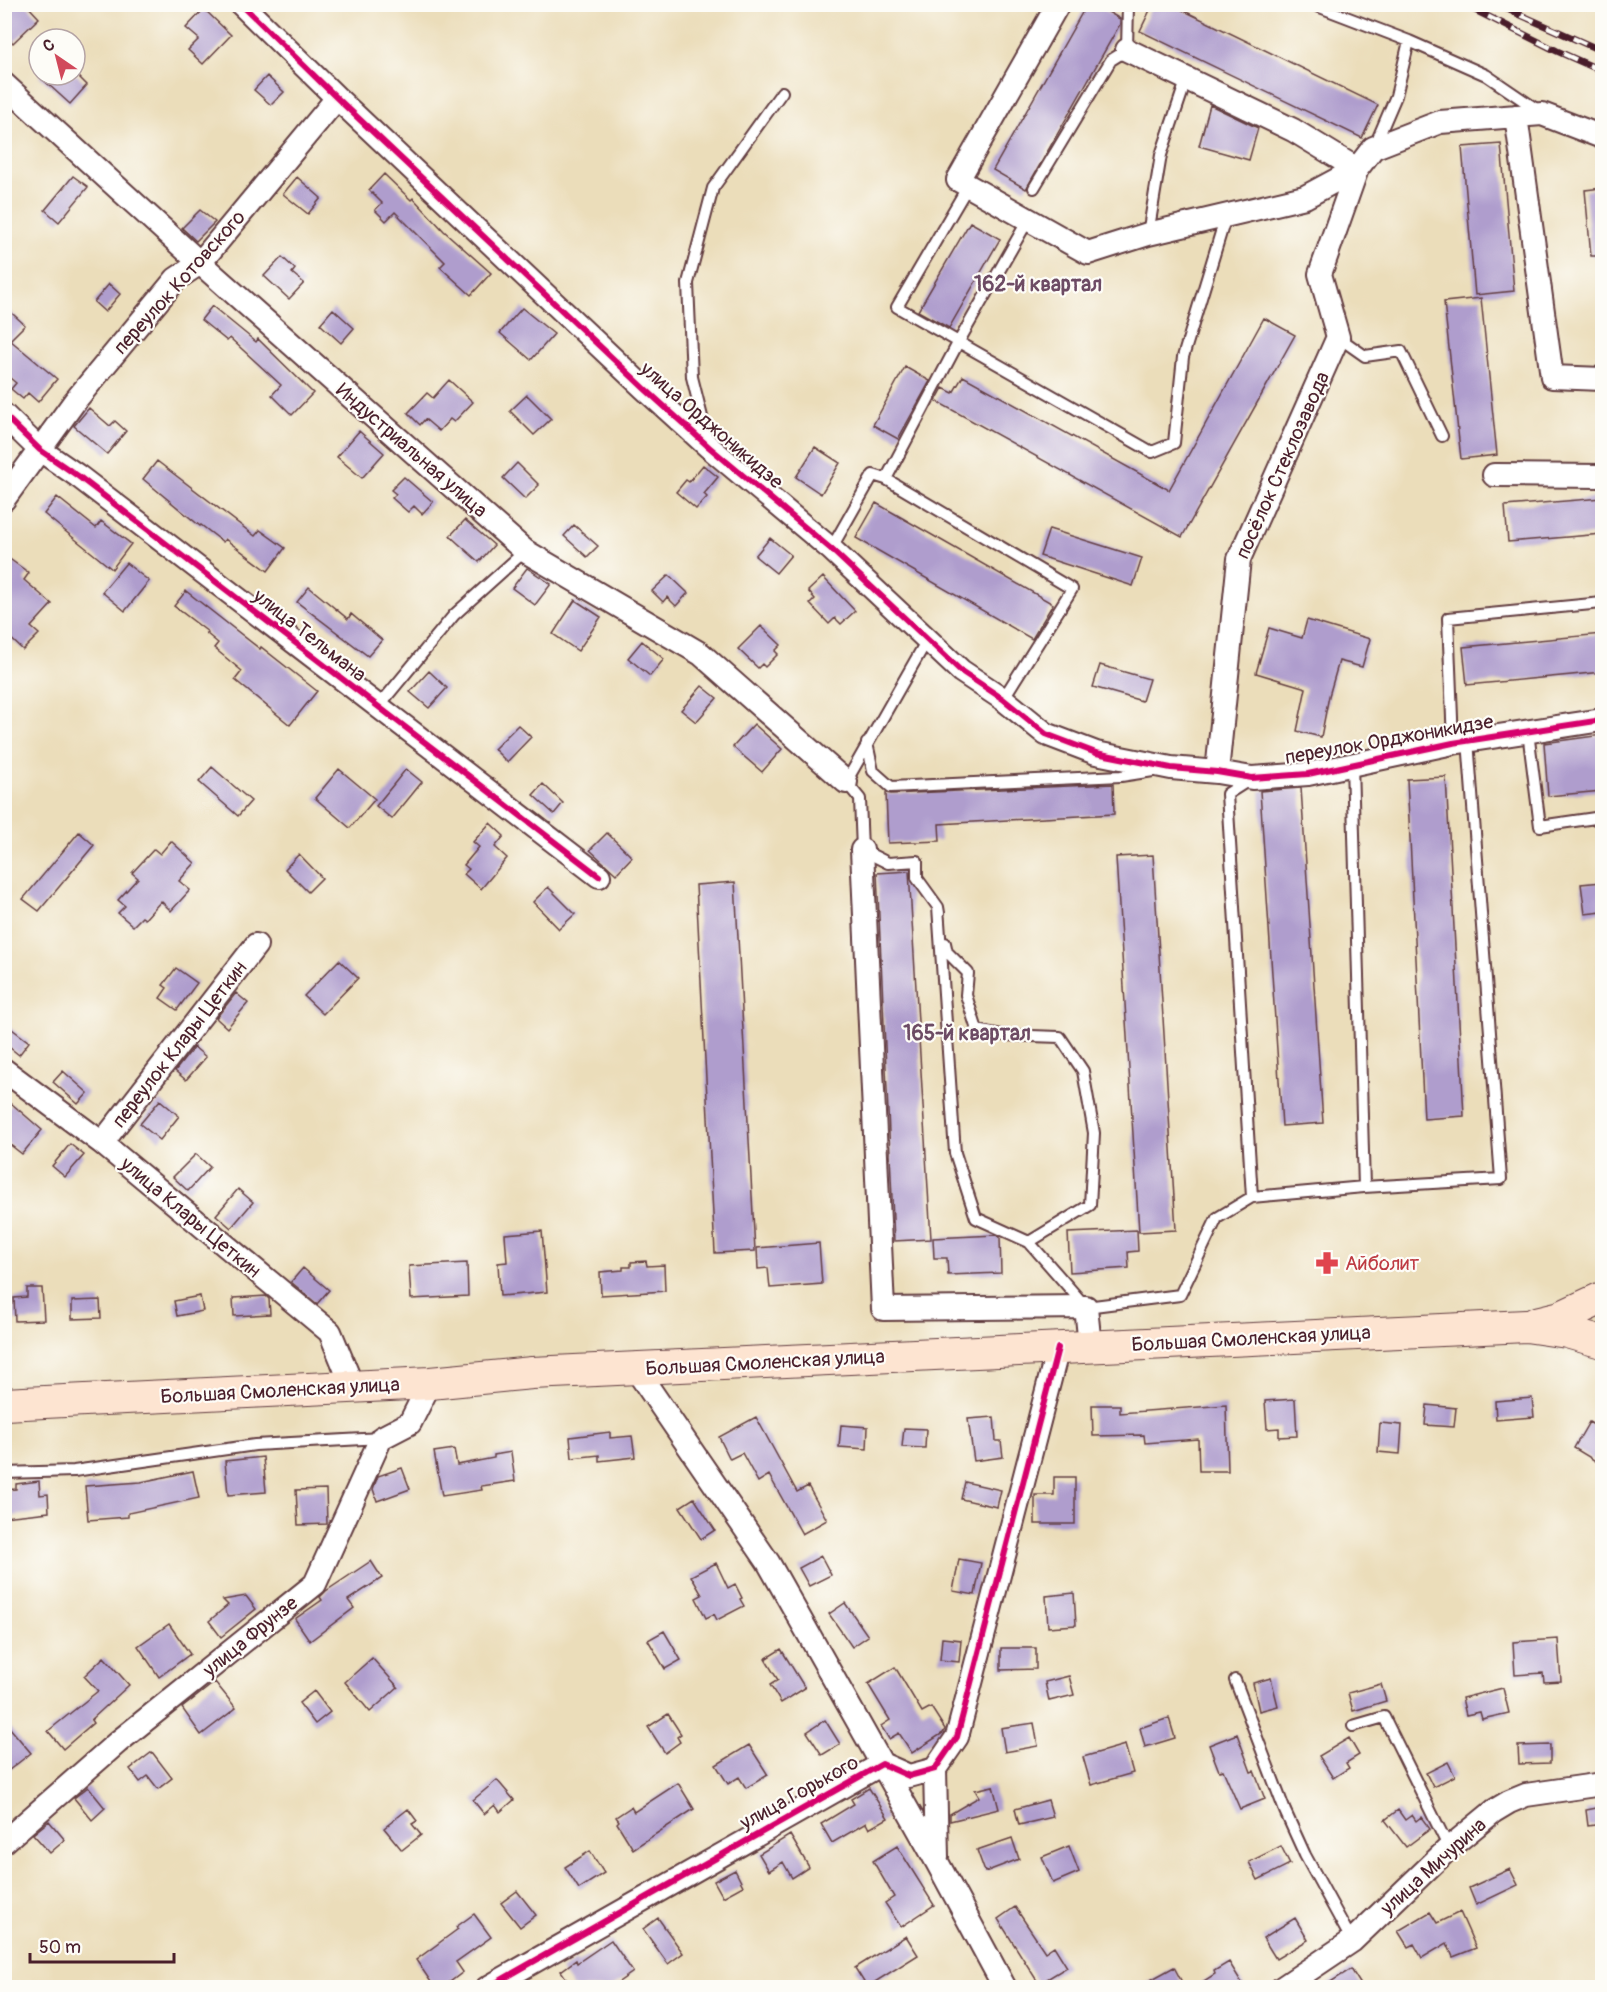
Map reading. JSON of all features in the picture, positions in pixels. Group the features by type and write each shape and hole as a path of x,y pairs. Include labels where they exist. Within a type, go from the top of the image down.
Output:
{"main road":[{"name":"Большая Смоленская улица","path":"1526,1326 1561,1317 1602,1298"},
{"name":"Большая Смоленская улица","path":"4,1404 352,1385 430,1383 532,1373 1526,1326 1567,1332 1602,1342"}],"street":[{"name":"улица Орджоникидзе","path":"241,4 635,380 831,549 961,671 1004,699 1046,734 1096,753 1171,768 1217,772"},
{"path":"1058,4 958,180 1028,220 1088,253 1148,234 1305,197 1357,169"},
{"path":"1127,50 1293,130 1357,169"},
{"name":"Индустриальная улица","path":"4,84 525,551 701,654 846,782"},
{"name":"переулок Котовского","path":"4,499 75,401 176,279 200,262 337,98"},
{"path":"1338,337 1320,274 1357,169 1373,148 1440,122 1542,114 1602,137"},
{"path":"1516,116 1552,377 1602,379"},
{"name":"посёлок Стеклозавода","path":"1217,772 1239,559 1338,337"},
{"name":"улица Тельмана","path":"4,415 40,450 78,476 377,708 600,876"},
{"path":"1494,475 1602,476"},
{"name":"переулок Орджоникидзе","path":"1217,772 1252,778 1308,774 1461,741 1602,720"},
{"path":"862,850 883,1309 1086,1307 1090,1346"},
{"name":"переулок Клары Цеткин","path":"102,1143 256,945"},
{"name":"улица Клары Цеткин","path":"4,1070 102,1143 330,1332 352,1385"},
{"path":"938,1862 935,1769 957,1737 1058,1348"},
{"path":"635,1368 768,1562 938,1862 1005,1988"},
{"path":"381,1438 410,1424 430,1383"},
{"name":"улица Фрунзе","path":"4,1842 118,1742 315,1584 381,1438"},
{"name":"улица Горького","path":"487,1988 882,1764 909,1776 935,1769"},
{"name":"улица Мичурина","path":"1282,1988 1352,1941 1449,1848 1494,1811 1526,1795 1602,1784"}],"lane":[{"path":"1034,188 1111,60 1127,50 1128,4"},
{"path":"1312,4 1408,40 1486,75 1542,114"},
{"path":"1373,148 1396,96 1408,40"},
{"path":"1148,234 1161,155 1187,78"},
{"path":"710,447 692,377 688,283 713,188 782,92"},
{"path":"968,186 897,307 1152,452 1174,442 1183,357 1227,216"},
{"path":"886,479 958,342 1028,220"},
{"path":"1338,337 1365,356 1401,351 1442,436"},
{"path":"831,549 873,475 886,479 1072,589 1004,699"},
{"path":"377,708 454,615 525,551"},
{"path":"938,907 955,1152 976,1218 1029,1242 1086,1307 1180,1295 1217,1218 1252,1197 1364,1187 1501,1179 1448,618 1602,603"},
{"path":"927,640 846,782 860,799 862,850 888,863 917,861 917,878 938,907 947,952 968,973 966,995 977,1030 1002,1035 1060,1037 1083,1071 1094,1133 1090,1205 1029,1242"},
{"path":"1528,732 1540,826 1602,818"},
{"path":"867,743 873,771 891,786 1121,776 1171,768"},
{"path":"1352,764 1364,1187"},
{"path":"1252,778 1227,794 1252,1197"},
{"path":"4,1473 74,1471 255,1445 381,1438"},
{"path":"1234,1680 1285,1811 1305,1855 1352,1941"},
{"path":"1353,1726 1384,1717 1449,1848"}],"building":[{"path":"4,4 26,4 39,18 27,27 13,43 4,34"},
{"path":"1087,4 1095,4 1120,19 1120,24 1026,189 993,170"},
{"path":"1153,4 1170,4 1378,105 1362,138 1140,31"},
{"path":"204,9 231,35 203,64 188,50 199,39 186,28"},
{"path":"267,76 284,92 271,105 254,90"},
{"path":"51,87 85,87 70,104"},
{"path":"1210,105 1258,128 1249,160 1199,146"},
{"path":"1501,144 1514,291 1475,295 1462,147"},
{"path":"384,174 411,200 413,198 444,231 491,273 471,295 440,267 445,262 395,212 386,221 375,210 382,203 369,190"},
{"path":"73,176 88,187 59,222 45,210"},
{"path":"297,177 321,198 308,214 283,194"},
{"path":"1602,188 1602,256 1591,256 1585,190"},
{"path":"200,210 215,222 196,241 182,228"},
{"path":"970,222 1000,239 949,328 918,311"},
{"path":"282,257 295,269 292,273 304,283 289,299 264,276"},
{"path":"109,284 120,294 105,312 94,302"},
{"path":"1481,298 1497,455 1461,459 1444,302"},
{"path":"4,306 25,325 10,340 57,379 38,402 28,393 23,399 11,389 16,383 4,373"},
{"path":"212,306 256,342 258,339 313,393 292,415 272,395 281,385 230,338 227,341 201,320"},
{"path":"522,308 554,334 531,360 500,333"},
{"path":"333,309 354,328 341,343 320,324"},
{"path":"1264,318 1295,335 1182,537 936,401 943,388 953,393 963,376 1169,490"},
{"path":"905,367 930,381 898,439 873,425"},
{"path":"449,380 473,402 454,422 450,419 439,431 425,419 420,425 408,413 427,393 433,398"},
{"path":"527,395 551,419 534,435 510,411"},
{"path":"89,408 110,426 115,421 126,431 107,454 74,426"},
{"path":"359,431 384,453 362,478 337,457"},
{"path":"815,447 840,463 821,494 796,477"},
{"path":"157,461 255,536 260,530 285,548 268,571 225,539 223,542 200,526 143,479"},
{"path":"517,463 539,485 525,499 503,478"},
{"path":"703,465 718,477 704,494 707,497 696,509 676,492 686,480 689,482"},
{"path":"404,477 433,502 422,514 414,506 408,512 392,498 396,494 391,490"},
{"path":"57,497 96,528 101,521 131,544 112,569 44,514"},
{"path":"1602,498 1602,534 1508,542 1505,506"},
{"path":"876,503 1053,604 1032,639 856,538"},
{"path":"465,520 494,545 479,562 450,536"},
{"path":"574,525 598,546 587,557 564,536"},
{"path":"1049,529 1142,558 1133,586 1040,556"},
{"path":"770,538 791,555 776,573 755,556"},
{"path":"4,555 29,573 24,580 52,604 31,627 39,634 23,650 4,632"},
{"path":"126,563 149,581 125,611 102,592"},
{"path":"527,568 551,584 535,605 512,588"},
{"path":"669,575 688,593 676,606 667,597 663,602 652,591"},
{"path":"823,577 855,611 841,624 835,618 829,624 810,604 815,599 808,591"},
{"path":"309,587 348,619 351,614 382,640 368,656 297,602"},
{"path":"186,591 317,691 290,725 235,680 242,671 214,648 218,643 206,633 208,632 174,606"},
{"path":"575,600 601,617 578,651 553,634"},
{"path":"1307,620 1370,639 1362,667 1339,661 1321,737 1297,731 1306,688 1256,673 1269,628 1302,638"},
{"path":"761,626 781,645 775,651 778,654 765,667 762,664 758,668 738,649"},
{"path":"1602,634 1602,672 1467,685 1463,647"},
{"path":"642,641 664,659 650,676 628,658"},
{"path":"1100,665 1149,679 1142,701 1093,687"},
{"path":"429,671 447,688 429,708 410,692"},
{"path":"702,686 717,698 696,722 681,710"},
{"path":"754,724 782,749 762,772 733,747"},
{"path":"518,725 531,737 507,762 494,749"},
{"path":"1602,735 1602,791 1548,796 1544,743"},
{"path":"212,767 251,801 238,816 199,782"},
{"path":"339,769 375,799 350,828 315,798"},
{"path":"406,769 422,782 392,819 376,806"},
{"path":"1446,777 1464,1116 1424,1119 1407,779"},
{"path":"543,784 563,803 554,814 533,795"},
{"path":"1113,784 1114,814 939,824 940,841 888,843 886,793"},
{"path":"1301,788 1323,1123 1282,1126 1260,791"},
{"path":"490,823 504,836 495,847 507,858 481,889 464,874 469,869 464,865 479,847 473,842"},
{"path":"79,832 94,845 39,911 23,899"},
{"path":"607,833 632,857 616,874 590,850"},
{"path":"171,841 195,863 179,881 190,890 171,911 161,901 145,919 142,917 133,926 118,913 125,906 118,900 138,878 132,873 154,849 160,854"},
{"path":"299,854 322,878 308,892 285,869"},
{"path":"1153,855 1176,1230 1139,1232 1116,857"},
{"path":"909,871 931,1239 894,1241 877,873"},
{"path":"735,882 755,1251 715,1253 696,885"},
{"path":"1602,882 1602,912 1585,914 1581,884"},
{"path":"548,887 575,914 559,929 533,902"},
{"path":"339,960 358,978 323,1014 304,996"},
{"path":"176,968 197,983 177,1010 160,998 167,988 163,985"},
{"path":"236,993 248,1003 227,1028 216,1018"},
{"path":"4,1023 29,1042 19,1055 4,1043"},
{"path":"194,1047 206,1057 186,1080 175,1071"},
{"path":"63,1071 88,1093 78,1104 53,1082"},
{"path":"160,1100 179,1116 160,1140 140,1124"},
{"path":"12,1104 42,1130 22,1154 4,1140 4,1114"},
{"path":"70,1144 84,1155 65,1177 52,1166"},
{"path":"196,1154 210,1167 188,1191 173,1177"},
{"path":"238,1189 253,1202 231,1228 216,1215"},
{"path":"1137,1230 1138,1251 1128,1252 1129,1268 1070,1272 1068,1233"},
{"path":"542,1231 547,1292 500,1296 498,1263 507,1262 505,1234"},
{"path":"996,1235 1000,1237 1001,1273 948,1275 947,1258 934,1258 933,1238"},
{"path":"819,1243 822,1284 770,1288 768,1268 758,1269 757,1248"},
{"path":"646,1261 647,1266 664,1265 665,1291 601,1295 600,1272 623,1270 623,1267 631,1267 631,1262"},
{"path":"467,1263 468,1296 411,1299 409,1266"},
{"path":"303,1268 329,1290 317,1304 291,1282"},
{"path":"27,1288 42,1288 44,1320 15,1321 14,1298 27,1297"},
{"path":"200,1296 203,1311 177,1316 174,1301"},
{"path":"266,1296 269,1299 270,1314 234,1316 233,1298"},
{"path":"100,1300 101,1318 72,1319 72,1301"},
{"path":"1532,1398 1534,1417 1496,1420 1495,1401"},
{"path":"1295,1399 1297,1436 1279,1437 1279,1428 1267,1429 1265,1401"},
{"path":"1092,1405 1120,1405 1120,1413 1226,1405 1228,1471 1199,1471 1198,1439 1145,1443 1144,1435 1093,1436"},
{"path":"1427,1405 1456,1408 1454,1427 1425,1425"},
{"path":"756,1417 797,1492 808,1486 827,1520 802,1534 769,1475 758,1482 742,1453 730,1459 719,1437"},
{"path":"994,1417 996,1441 1001,1441 1003,1457 974,1461 968,1419"},
{"path":"1589,1422 1602,1430 1602,1465 1574,1448"},
{"path":"1380,1423 1402,1425 1400,1454 1378,1452"},
{"path":"841,1425 868,1427 867,1449 839,1447"},
{"path":"904,1428 926,1429 925,1448 902,1447"},
{"path":"610,1432 610,1438 632,1436 635,1457 599,1461 599,1455 572,1458 570,1437"},
{"path":"454,1449 457,1465 494,1458 494,1455 511,1452 515,1481 481,1486 482,1490 442,1496 434,1452"},
{"path":"263,1457 266,1492 228,1495 225,1461"},
{"path":"402,1468 410,1489 377,1501 373,1489 378,1476"},
{"path":"193,1471 199,1498 128,1513 128,1517 88,1520 85,1486 141,1482"},
{"path":"1054,1477 1075,1477 1075,1524 1035,1524 1035,1495 1054,1495"},
{"path":"39,1481 40,1495 48,1494 49,1512 4,1517 4,1490 16,1489 16,1484"},
{"path":"965,1482 1001,1490 997,1507 961,1499"},
{"path":"326,1489 327,1524 298,1525 296,1490"},
{"path":"694,1498 715,1530 701,1539 680,1507"},
{"path":"821,1556 831,1575 809,1586 799,1568"},
{"path":"959,1559 981,1563 975,1595 953,1591"},
{"path":"371,1561 382,1578 348,1600 354,1608 310,1641 295,1619 322,1600 320,1597 326,1591"},
{"path":"716,1563 728,1588 735,1584 744,1606 717,1620 714,1614 706,1618 696,1598 702,1595 691,1576"},
{"path":"1074,1593 1076,1625 1048,1627 1046,1596"},
{"path":"246,1596 256,1609 221,1637 209,1621 228,1605 223,1600"},
{"path":"845,1603 868,1636 852,1647 829,1614"},
{"path":"169,1624 190,1654 159,1677 138,1646"},
{"path":"664,1631 681,1660 665,1669 648,1640"},
{"path":"942,1638 961,1640 959,1662 940,1660"},
{"path":"1558,1639 1561,1681 1544,1682 1543,1673 1515,1675 1513,1642"},
{"path":"1001,1648 1036,1648 1036,1669 1001,1670"},
{"path":"781,1649 805,1688 781,1703 770,1685 778,1680 765,1659"},
{"path":"104,1657 129,1685 91,1720 93,1723 63,1749 48,1731 98,1691 84,1676"},
{"path":"372,1658 398,1687 370,1712 345,1682"},
{"path":"895,1667 922,1712 931,1707 945,1729 943,1733 912,1753 899,1733 889,1739 881,1726 890,1720 868,1684"},
{"path":"1069,1676 1074,1695 1049,1701 1045,1682"},
{"path":"1271,1678 1278,1706 1259,1711 1253,1683"},
{"path":"215,1682 236,1708 201,1735 182,1708"},
{"path":"1381,1684 1386,1701 1353,1711 1348,1693"},
{"path":"1503,1688 1509,1713 1482,1719 1480,1712 1466,1715 1462,1698"},
{"path":"314,1691 330,1712 315,1724 299,1703"},
{"path":"668,1714 681,1734 677,1737 680,1742 665,1753 648,1727"},
{"path":"1169,1718 1175,1738 1145,1747 1140,1728"},
{"path":"825,1720 840,1744 822,1755 807,1732"},
{"path":"4,1721 31,1753 4,1774"},
{"path":"1034,1723 1038,1746 1005,1752 1001,1728"},
{"path":"1237,1734 1251,1772 1254,1771 1265,1799 1240,1809 1223,1770 1219,1771 1209,1745"},
{"path":"1349,1738 1359,1755 1346,1763 1349,1768 1333,1778 1319,1756"},
{"path":"749,1745 768,1775 746,1788 739,1777 728,1784 716,1765"},
{"path":"1125,1745 1133,1773 1091,1785 1083,1757"},
{"path":"1550,1745 1550,1763 1519,1764 1518,1746"},
{"path":"152,1752 172,1778 158,1789 148,1776 140,1782 130,1769"},
{"path":"1448,1762 1455,1776 1433,1787 1426,1773"},
{"path":"497,1780 514,1800 500,1812 495,1805 484,1814 473,1800"},
{"path":"678,1783 694,1809 633,1849 617,1823 619,1821 616,1817 631,1807 634,1812"},
{"path":"993,1786 999,1809 950,1821 950,1814 979,1797 975,1790"},
{"path":"88,1787 105,1808 92,1820 74,1798"},
{"path":"869,1788 888,1818 869,1829 866,1823 832,1843 821,1824 854,1804 851,1799"},
{"path":"1048,1800 1053,1817 1019,1825 1015,1809"},
{"path":"1602,1807 1602,1824 1588,1826 1586,1810"},
{"path":"408,1809 417,1821 412,1824 421,1835 402,1850 384,1828"},
{"path":"1398,1810 1405,1820 1412,1815 1416,1821 1421,1817 1430,1829 1406,1847 1385,1820"},
{"path":"49,1821 65,1840 50,1853 33,1834"},
{"path":"790,1835 809,1867 792,1878 783,1862 769,1871 759,1854"},
{"path":"1012,1838 1019,1859 985,1872 977,1850"},
{"path":"897,1846 934,1905 901,1927 885,1903 894,1897 873,1861"},
{"path":"1069,1846 1079,1872 1053,1883 1042,1857"},
{"path":"1281,1846 1290,1864 1258,1880 1249,1862"},
{"path":"590,1851 604,1873 579,1889 565,1867"},
{"path":"1510,1869 1518,1885 1476,1905 1469,1888"},
{"path":"735,1870 743,1886 723,1897 714,1881"},
{"path":"517,1891 536,1915 520,1927 501,1903"},
{"path":"1015,1907 1045,1952 1054,1946 1067,1967 1039,1984 998,1919"},
{"path":"1430,1912 1437,1923 1460,1912 1476,1948 1453,1957 1447,1943 1422,1958 1414,1944 1408,1947 1398,1931"},
{"path":"474,1914 491,1937 456,1962 463,1972 442,1988 435,1988 416,1960 458,1929 456,1927"},
{"path":"658,1918 683,1953 668,1964 643,1929"},
{"path":"1295,1918 1308,1940 1276,1959 1263,1938"},
{"path":"906,1936 918,1955 867,1987 855,1968"},
{"path":"611,1940 633,1972 610,1988 573,1988 561,1971"},
{"path":"1229,1962 1245,1988 1193,1988 1215,1974 1214,1971"},
{"path":"1174,1967 1185,1988 1136,1988"},
{"path":"1351,1969 1363,1988 1321,1988"}],"railway":[{"path":"1463,4 1602,71"},
{"path":"1496,4 1602,51"}],"cycle path":[{"path":"241,4 337,98 709,447 831,549 961,671 1003,699 1046,734 1096,753 1171,768 1252,778 1308,774 1453,743 1602,720"},
{"path":"4,415 40,450 78,476 599,876"},
{"path":"487,1988 882,1764 909,1776 935,1769 957,1737 1058,1348"}],"place":[{"name":"Айболит","path":"1327,1263"}],"district":[{"name":"162-й квартал","path":"1038,284"},
{"name":"165-й квартал","path":"967,1033"}]}
